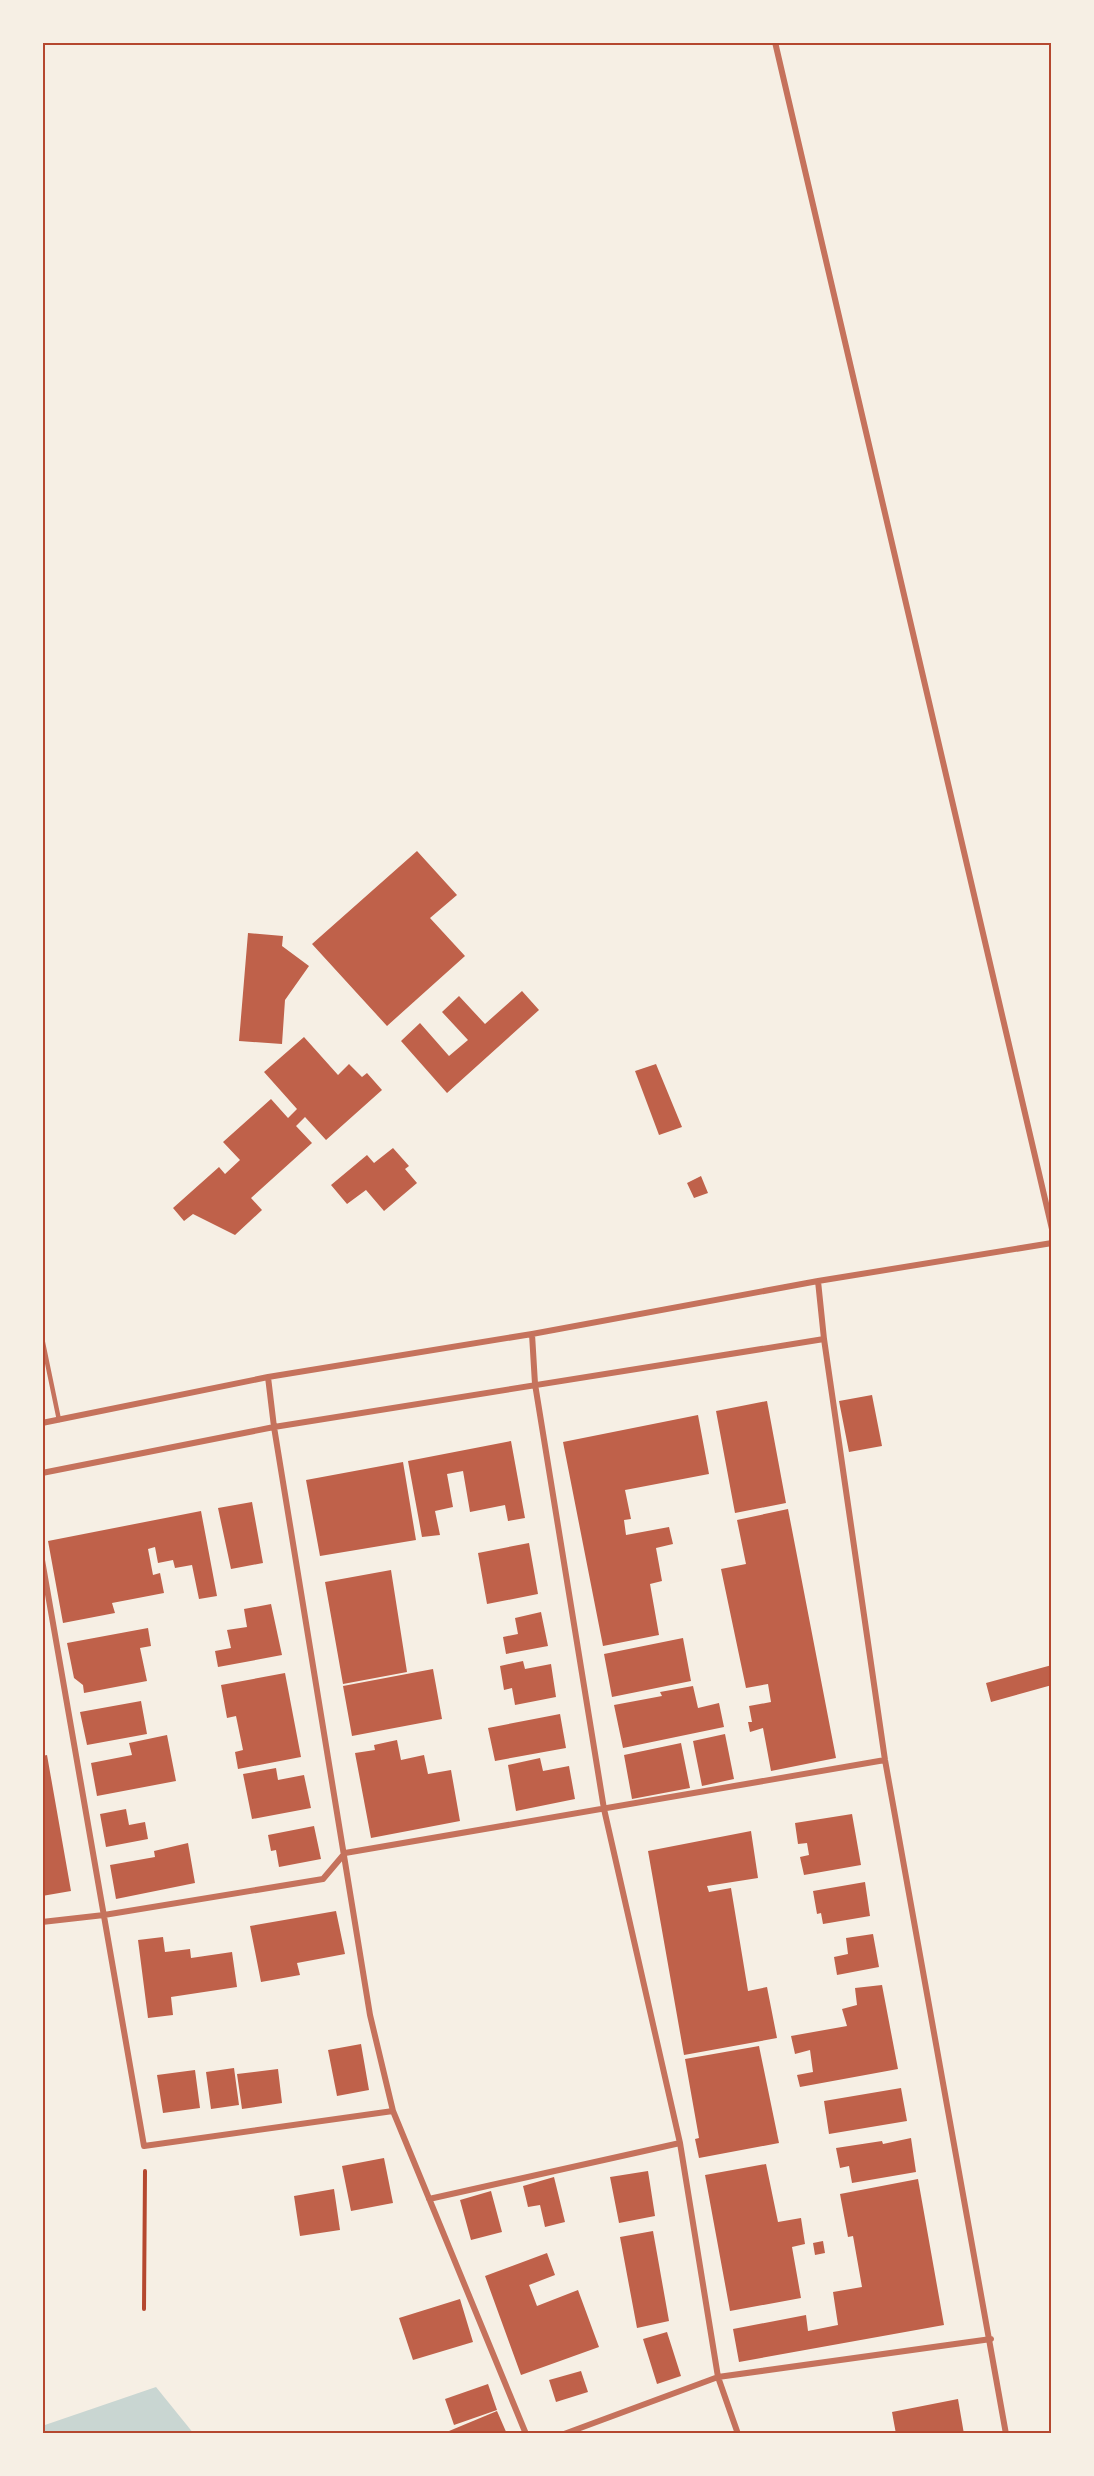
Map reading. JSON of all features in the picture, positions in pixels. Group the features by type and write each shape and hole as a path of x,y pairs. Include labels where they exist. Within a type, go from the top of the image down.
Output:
{"street":[{"path":"775,42 1052,1229"},
{"path":"42,1423 268,1377 532,1334 818,1281 1052,1244"},
{"path":"818,1281 824,1339 885,1760 991,2339 1006,2434"},
{"path":"532,1334 535,1384 604,1809 680,2143 718,2377 738,2434"},
{"path":"42,1473 274,1427 824,1339"},
{"path":"268,1377 274,1427 370,2015 393,2111 526,2434"},
{"path":"42,1560 144,2146 393,2111"},
{"path":"42,1922 104,1915 323,1879 345,1853 885,1760"},
{"path":"429,2199 680,2143"},
{"path":"564,2434 718,2377 991,2339"}],"lane":[{"path":"42,1338 59,1420"}],"path":[{"path":"144,2146 146,2192 144,2309"}],"shaded area":[{"path":"156,2387 194,2434 42,2434 42,2426"}],"building":[{"path":"417,851 457,895 430,918 465,956 387,1026 312,944"},
{"path":"248,933 283,936 282,946 309,966 285,1000 282,1044 239,1041"},
{"path":"522,991 539,1010 447,1093 401,1041 420,1023 449,1056 468,1040 442,1012 459,996 485,1024"},
{"path":"304,1037 338,1075 349,1064 362,1077 367,1073 382,1090 326,1140 305,1117 296,1126 312,1143 251,1198 262,1210 235,1235 193,1214 184,1221 173,1208 219,1167 225,1174 240,1160 223,1142 271,1099 288,1118 297,1109 264,1072"},
{"path":"656,1064 682,1127 659,1135 635,1071"},
{"path":"393,1148 409,1166 405,1169 417,1183 384,1211 366,1190 347,1204 331,1185 367,1155 374,1163"},
{"path":"701,1176 708,1193 694,1198 687,1183"},
{"path":"872,1395 882,1446 849,1452 839,1401"},
{"path":"767,1401 786,1503 735,1513 716,1411"},
{"path":"698,1415 709,1474 625,1490 631,1519 624,1520 626,1535 669,1527 673,1544 656,1548 662,1581 650,1584 659,1635 603,1646 563,1442"},
{"path":"511,1441 525,1518 508,1521 505,1505 470,1512 463,1471 447,1474 453,1507 435,1511 440,1535 422,1537 408,1461"},
{"path":"403,1462 416,1540 320,1556 306,1480"},
{"path":"252,1502 263,1563 231,1569 218,1508"},
{"path":"788,1509 836,1758 771,1771 763,1728 750,1732 748,1722 752,1722 749,1706 771,1702 768,1684 746,1688 721,1569 746,1564 737,1520"},
{"path":"201,1511 217,1596 199,1599 192,1565 175,1568 173,1560 158,1563 155,1547 148,1549 153,1575 160,1573 164,1593 112,1603 115,1613 63,1623 48,1541"},
{"path":"529,1543 538,1594 487,1604 478,1553"},
{"path":"391,1570 407,1672 343,1684 325,1582"},
{"path":"271,1604 282,1655 218,1667 215,1651 231,1648 227,1630 247,1627 244,1609"},
{"path":"541,1612 548,1646 506,1654 503,1637 518,1634 515,1618"},
{"path":"148,1628 151,1646 140,1648 147,1681 84,1693 83,1685 74,1678 67,1643"},
{"path":"683,1638 691,1681 612,1697 604,1654"},
{"path":"523,1661 525,1669 551,1664 556,1697 515,1705 512,1688 504,1690 500,1666"},
{"path":"1052,1665 1052,1685 991,1702 986,1683"},
{"path":"433,1669 442,1719 352,1736 343,1686"},
{"path":"285,1673 301,1757 238,1769 235,1752 243,1750 236,1716 227,1718 221,1685"},
{"path":"693,1686 698,1708 719,1703 724,1727 623,1748 614,1705 662,1696 660,1692"},
{"path":"141,1701 147,1734 87,1745 80,1712"},
{"path":"560,1714 566,1748 495,1761 488,1728"},
{"path":"725,1734 734,1779 702,1786 693,1741"},
{"path":"167,1735 176,1781 97,1796 91,1763 132,1755 129,1743"},
{"path":"397,1740 401,1760 424,1755 428,1774 451,1770 460,1821 371,1838 355,1753 375,1750 374,1745"},
{"path":"681,1743 690,1788 632,1799 624,1755"},
{"path":"47,1755 71,1891 42,1896 42,1756"},
{"path":"540,1758 543,1771 569,1766 575,1799 516,1811 508,1765"},
{"path":"276,1768 278,1780 304,1775 311,1808 252,1819 243,1774"},
{"path":"126,1809 129,1825 145,1822 148,1839 106,1847 100,1814"},
{"path":"852,1814 861,1865 804,1875 800,1857 809,1855 807,1843 798,1844 795,1823"},
{"path":"314,1826 321,1859 279,1867 276,1850 271,1851 268,1835"},
{"path":"751,1831 758,1878 707,1886 709,1892 731,1888 748,1991 767,1987 777,2038 684,2055 648,1851"},
{"path":"188,1843 195,1883 116,1899 110,1865 155,1857 154,1851"},
{"path":"865,1882 870,1916 823,1924 821,1913 817,1914 813,1891"},
{"path":"336,1911 345,1954 297,1963 300,1975 261,1982 250,1926"},
{"path":"873,1934 879,1967 837,1975 834,1957 848,1954 846,1938"},
{"path":"163,1937 165,1952 190,1949 191,1958 232,1952 237,1987 171,1997 173,2015 148,2018 138,1940"},
{"path":"882,1985 898,2069 800,2087 797,2075 813,2072 810,2050 795,2054 791,2036 847,2026 842,2009 857,2005 855,1988"},
{"path":"361,2044 369,2090 337,2096 328,2050"},
{"path":"759,2046 779,2143 699,2158 695,2139 699,2138 685,2059"},
{"path":"234,2068 239,2105 211,2109 206,2072"},
{"path":"278,2069 282,2103 242,2109 237,2074"},
{"path":"195,2070 200,2108 163,2113 157,2075"},
{"path":"901,2088 907,2121 829,2134 824,2101"},
{"path":"911,2138 916,2172 852,2183 849,2166 840,2168 836,2148 882,2141 883,2144"},
{"path":"384,2158 393,2203 351,2211 342,2166"},
{"path":"766,2164 778,2222 801,2218 805,2244 792,2247 801,2298 730,2311 705,2175"},
{"path":"648,2171 655,2216 619,2223 610,2177"},
{"path":"554,2177 565,2222 545,2227 540,2205 528,2207 523,2186"},
{"path":"918,2179 944,2325 739,2362 733,2329 806,2315 808,2331 838,2325 833,2292 862,2287 853,2236 848,2237 840,2194"},
{"path":"334,2189 340,2230 300,2236 294,2196"},
{"path":"491,2191 502,2232 471,2240 460,2200"},
{"path":"653,2231 669,2321 637,2328 620,2237"},
{"path":"823,2241 825,2253 815,2255 813,2243"},
{"path":"547,2253 555,2275 529,2285 537,2306 578,2290 599,2347 521,2375 485,2276"},
{"path":"460,2299 473,2342 413,2360 399,2318"},
{"path":"667,2332 681,2376 657,2384 643,2339"},
{"path":"581,2371 588,2392 556,2402 549,2380"},
{"path":"488,2384 497,2410 454,2425 445,2399"},
{"path":"958,2399 964,2434 896,2434 892,2412"},
{"path":"497,2411 507,2434 451,2434 449,2431"}]}
